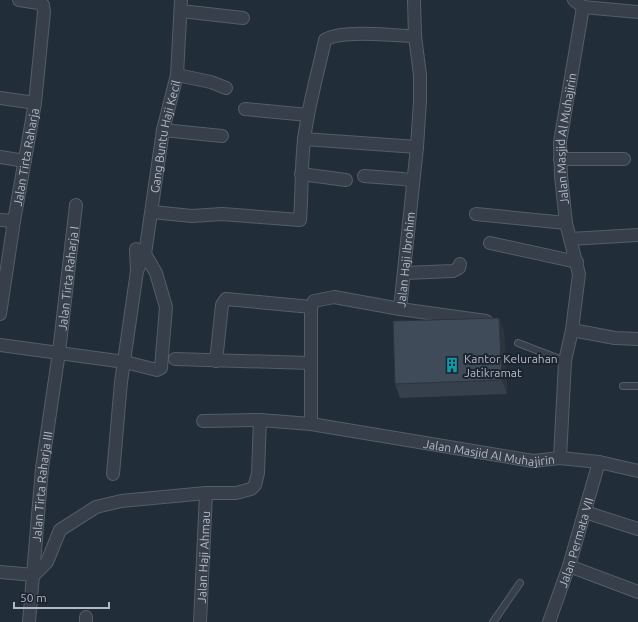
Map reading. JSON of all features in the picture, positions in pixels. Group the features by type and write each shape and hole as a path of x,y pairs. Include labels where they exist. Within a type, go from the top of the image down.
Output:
{"street":[{"name":"Jalan Tirta Raharja","path":"0,314 14,221 35,103 44,12 43,5 39,3 19,0"},
{"name":"Jalan Haji Ibrohim","path":"311,307 314,301 334,297 400,309 405,273 417,147 420,76 414,36 414,0"},
{"path":"578,3 638,12"},
{"name":"Jalan Masjid Al Muhajirin","path":"203,421 260,420 311,424 533,461 560,458 564,361 572,330 579,274 566,223 560,159 560,142 578,3"},
{"path":"181,6 243,18"},
{"name":"Gang Buntu Haji Kecil","path":"113,474 125,362 140,252 152,212 163,130 169,100 177,75 181,6"},
{"path":"152,212 192,216 222,214 300,220 301,174 304,139 325,40 330,36 355,34 414,36"},
{"path":"177,75 211,82 226,88"},
{"path":"0,98 35,103"},
{"path":"245,109 308,115"},
{"path":"163,130 222,136"},
{"path":"304,139 417,147"},
{"path":"0,157 25,161"},
{"path":"560,159 624,159"},
{"path":"301,174 346,180"},
{"path":"364,176 413,181"},
{"name":"Jalan Tirta Raharja I","path":"59,352 76,205"},
{"path":"476,214 566,223"},
{"path":"0,220 14,221"},
{"path":"570,239 638,235"},
{"path":"490,243 577,262"},
{"path":"0,345 125,362 157,370 161,368 166,307 156,273 140,252"},
{"path":"405,273 453,270 459,268 460,264"},
{"path":"216,361 222,305 226,299 311,307 311,424"},
{"path":"400,309 489,321"},
{"path":"572,330 615,338 638,339"},
{"name":"Jalan Tirta Raharja III","path":"29,622 42,468 59,352"},
{"path":"175,359 310,363"},
{"path":"0,572 34,575 47,562 60,530 96,507 121,501 206,493 245,492 255,485 258,473 260,420"},
{"path":"560,458 599,462 638,471"},
{"name":"Jalan Permata VII","path":"549,622 569,566 599,462"},
{"name":"Jalan Haji Ahmau","path":"200,622 206,493"},
{"path":"585,512 638,529"},
{"path":"569,566 638,592"}],"lane":[{"path":"518,344 564,361"},
{"path":"622,386 638,386"},
{"path":"493,622 520,583"}],"building":[{"name":"Kantor Kelurahan Jatikramat","path":"499,318 502,380 395,384 393,321"}],"place":[{"name":"Kantor Kelurahan Jatikramat","path":"452,365"}]}
